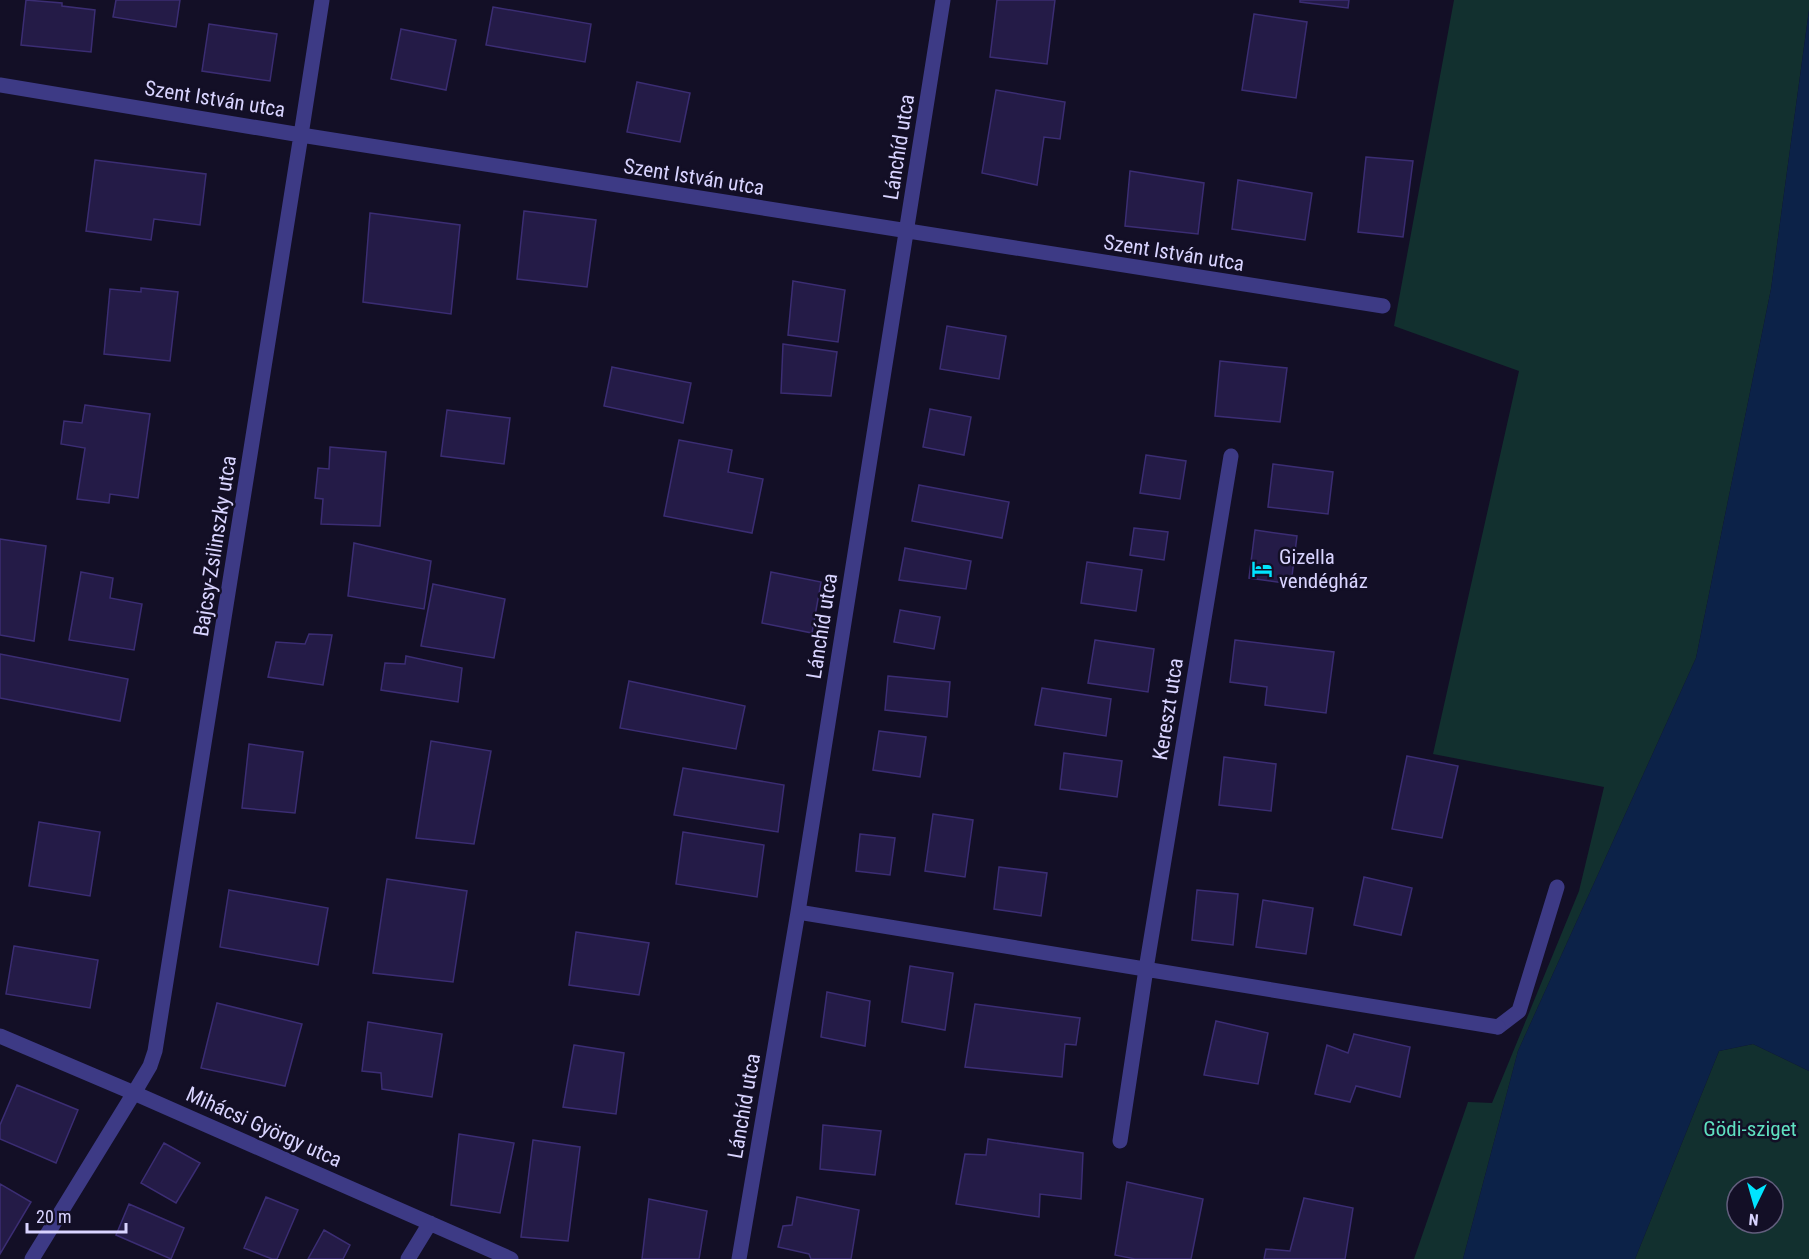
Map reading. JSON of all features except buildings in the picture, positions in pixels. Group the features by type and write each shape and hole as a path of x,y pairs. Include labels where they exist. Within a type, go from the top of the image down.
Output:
{"street":[{"name":"Bajcsy-Zsilinszky utca","path":"32,1259 150,1066 155,1051 322,0"},
{"name":"Lánchíd utca","path":"739,1259 798,912 943,0"},
{"name":"Szent István utca","path":"0,85 907,232 1383,306"},
{"name":"Kereszt utca","path":"1120,1141 1146,969 1231,456"},
{"path":"798,912 1498,1027 1520,1011 1557,888"},
{"name":"Mihácsi György utca","path":"0,1036 511,1259"},
{"path":"408,1259 430,1223"}],"green space":[{"path":"1454,0 1809,0 1809,10 1771,289 1696,658 1518,1051 1463,1259 1414,1259 1468,1102 1492,1103 1579,891 1604,787 1433,754 1519,371 1394,326"},
{"name":"Gödi-sziget","path":"1753,1044 1809,1071 1809,1259 1635,1259 1719,1051"}],"water":[{"path":"1809,10 1809,1071 1753,1044 1719,1051 1635,1259 1463,1259 1518,1051 1696,658 1771,289"}],"place":[{"name":"Gizella vendégház","path":"1262,569"}]}
